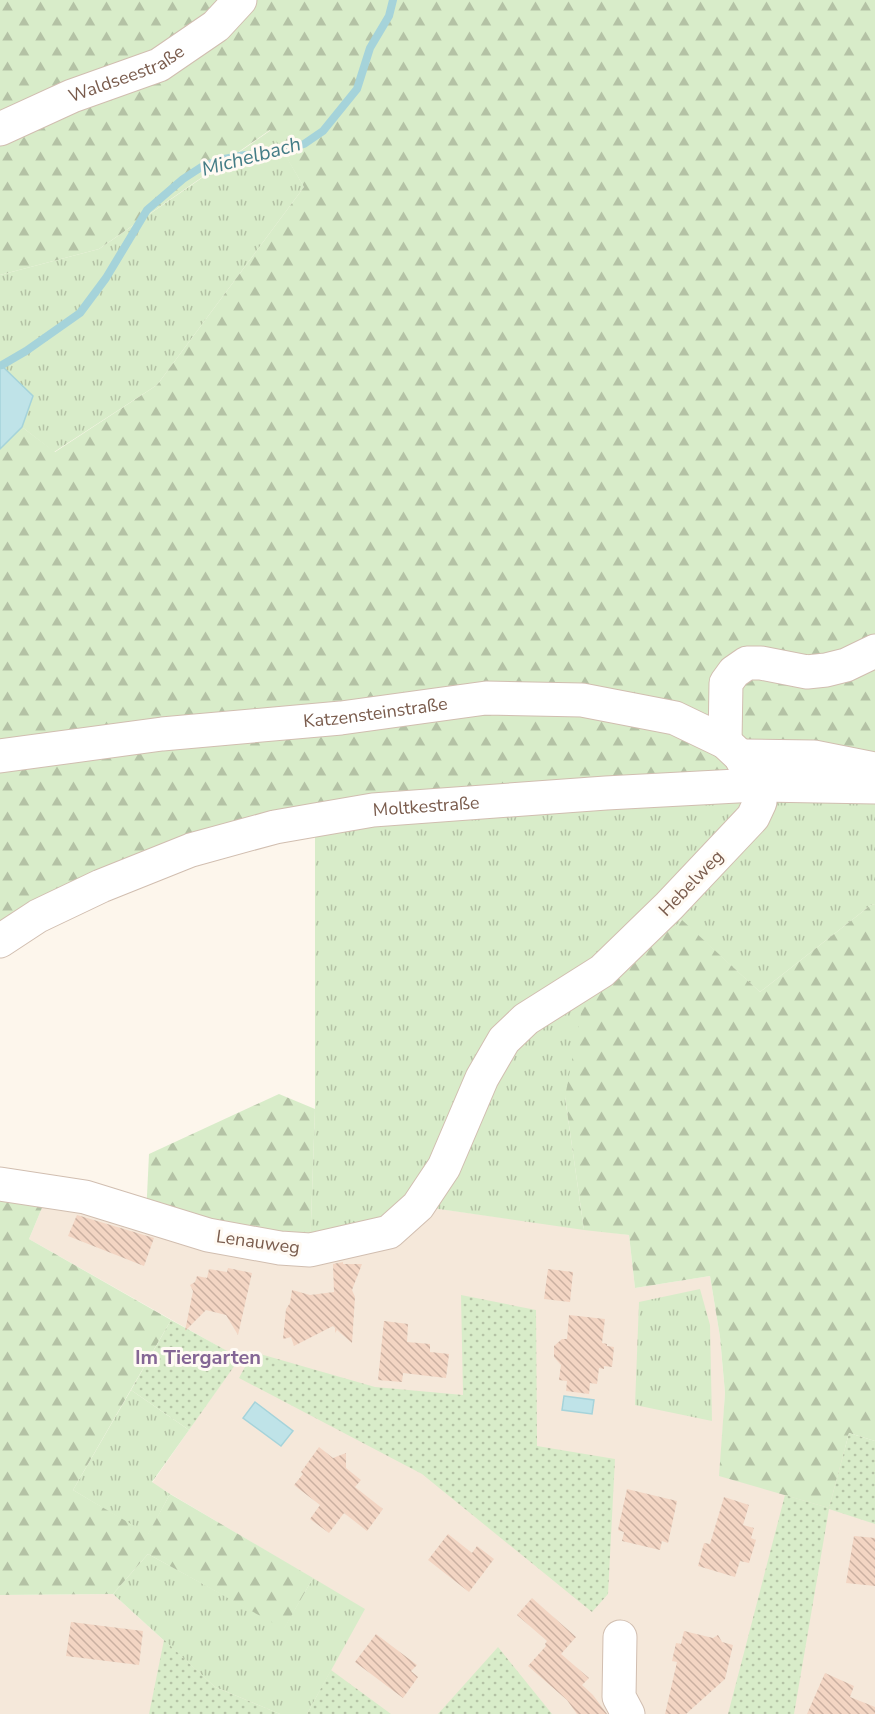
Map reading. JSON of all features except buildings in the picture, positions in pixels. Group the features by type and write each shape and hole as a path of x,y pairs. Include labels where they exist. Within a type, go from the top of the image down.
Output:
{"street":[{"name":"Waldseestraße","path":"0,129 72,96 159,65 216,26 240,0"},
{"path":"756,785 732,749 726,683 734,672 747,663 761,663 807,672 826,670 846,665 875,651"},
{"name":"Katzensteinstraße","path":"0,756 162,734 341,718 486,698 582,700 638,710 675,717 732,749 814,757 875,770"},
{"name":"Moltkestraße","path":"0,941 38,916 101,886 191,850 275,827 373,810 756,785 875,787"},
{"name":"Hebelweg","path":"602,971 669,906 753,817 760,802 756,785"},
{"name":"Lenauweg","path":"0,1184 85,1197 208,1235 280,1248 310,1250 389,1232 418,1206 444,1167 483,1078 504,1040 526,1019 602,971"},
{"path":"620,1637 619,1697 628,1714"}],"shaded area":[{"path":"49,1191 208,1235 418,1206 629,1235 635,1288 710,1276 720,1337 725,1393 720,1476 875,1441 875,1714 307,1714 364,1609 152,1483 239,1358 29,1239"},
{"path":"113,1594 215,1687 280,1714 0,1714 0,1595"}],"green space":[{"path":"0,0 875,0 875,769 756,785 275,827 0,941 0,449 22,427 55,452 157,385 304,187 270,130 99,249 0,275"},
{"path":"271,130 304,187 157,385 54,452 22,427 33,396 0,364 0,275 99,249"},
{"path":"875,787 875,904 760,992 681,920 565,1097 584,1230 418,1206 310,1250 315,1109 315,820"},
{"path":"875,904 875,1441 849,1433 829,1508 719,1476 725,1393 720,1337 710,1276 635,1288 629,1235 584,1230 565,1097 583,1003 682,920 760,992"},
{"path":"279,1094 315,1109 310,1250 146,1216 149,1154"},
{"path":"0,1184 49,1191 29,1239 171,1320 73,1490 148,1534 170,1494 313,1578 284,1629 148,1554 113,1594 0,1595"},
{"path":"700,1289 710,1325 712,1421 635,1405 639,1302"},
{"path":"461,1295 536,1310 537,1446 615,1459 608,1594 592,1612 422,1474 239,1378 253,1352 375,1387 463,1395"},
{"path":"171,1320 240,1358 189,1430 131,1390"},
{"path":"131,1390 189,1430 152,1482 170,1494 148,1535 73,1490"},
{"path":"849,1433 875,1441 875,1524 829,1509 794,1714 728,1714 785,1495 829,1508"},
{"path":"148,1554 284,1628 313,1578 365,1609 307,1714 280,1714 215,1687 113,1594"},
{"path":"164,1640 215,1687 280,1714 149,1714"},
{"path":"498,1647 552,1714 438,1714"},
{"path":"331,1670 391,1714 307,1714"}],"water":[{"path":"0,364 33,396 22,427 0,449"},
{"path":"564,1396 594,1400 592,1414 562,1410"},
{"path":"255,1402 293,1431 281,1446 243,1418"}],"waterway":[{"name":"Michelbach","path":"2,365 80,313 106,278 147,210 183,179 203,166 224,159 271,153 304,144 323,131 357,89 370,48 389,16 393,0"}],"district":[{"name":"Im Tiergarten","path":"198,1357"}]}
